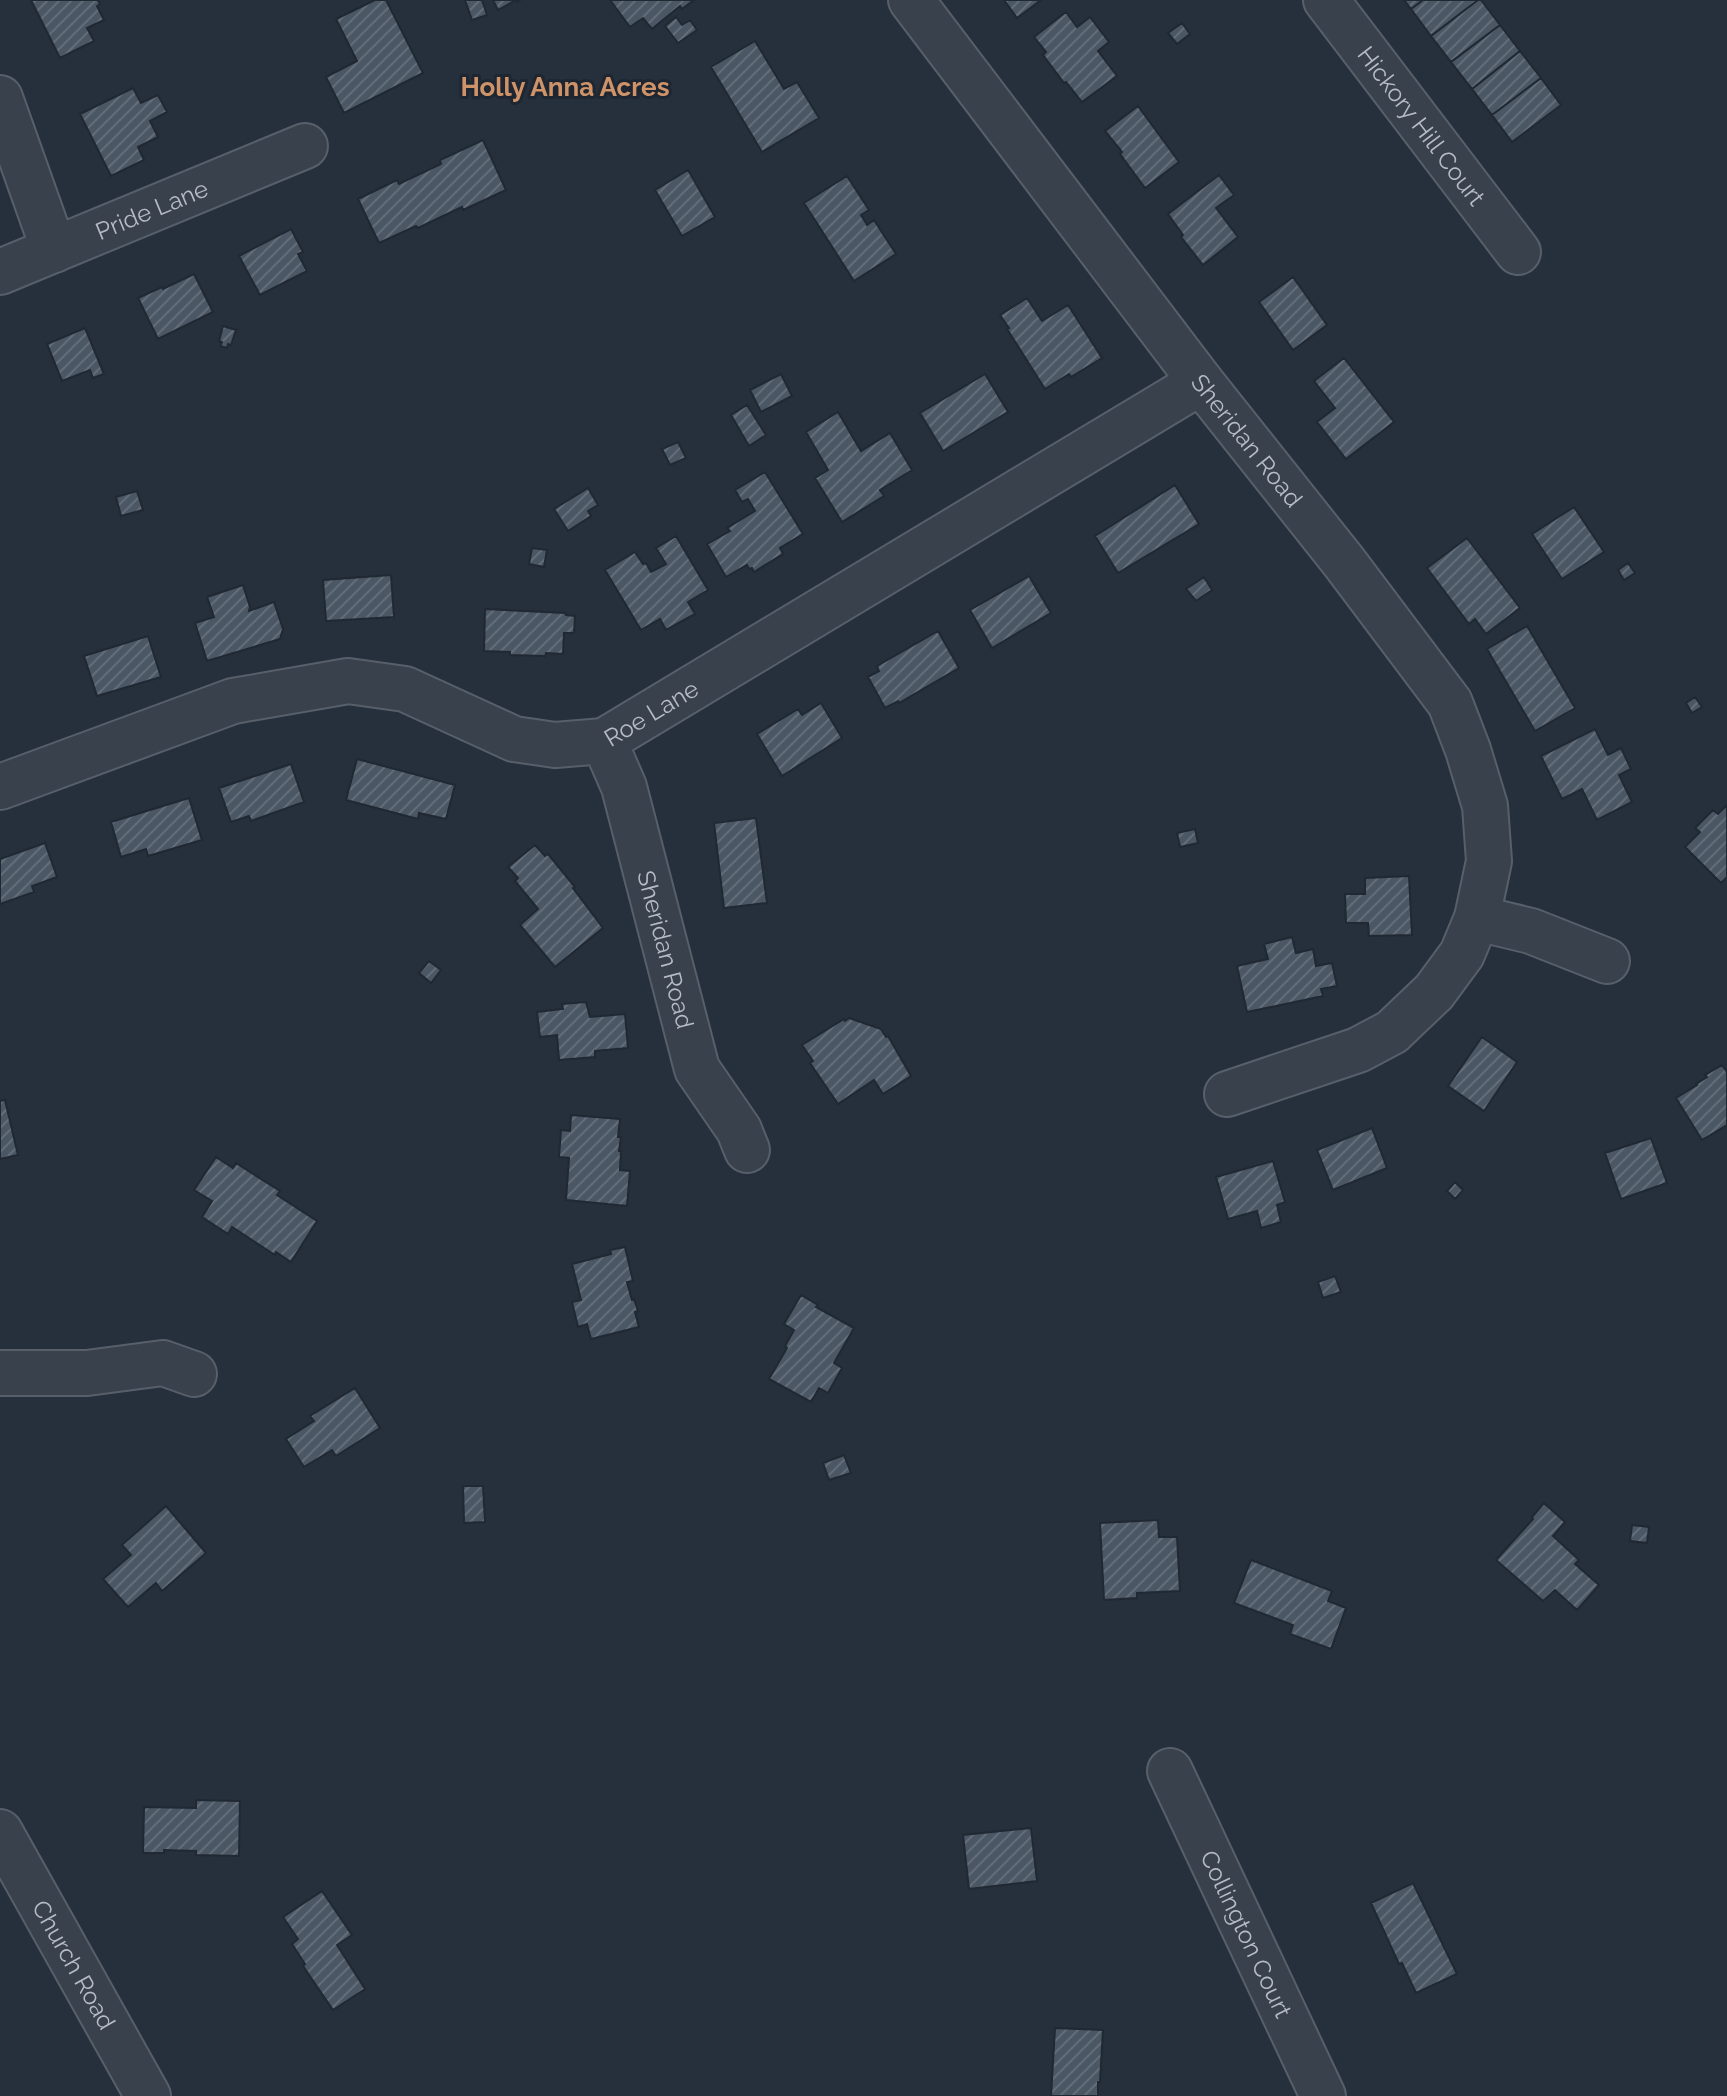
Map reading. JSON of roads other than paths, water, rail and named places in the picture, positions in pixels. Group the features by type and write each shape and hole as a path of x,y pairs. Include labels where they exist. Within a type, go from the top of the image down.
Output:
{"street":[{"name":"Sheridan Road","path":"911,0 1450,703 1485,806 1489,861 1477,918 1462,954 1434,992 1392,1032 1358,1050 1227,1094"},
{"name":"Hickory Hill Court","path":"1326,0 1518,252"},
{"path":"0,98 54,250"},
{"name":"Pride Lane","path":"0,272 305,146"},
{"name":"Roe Lane","path":"0,787 233,701 348,681 405,689 514,739 555,745 604,741 1201,382"},
{"name":"Sheridan Road","path":"604,741 624,787 697,1069 739,1130 747,1150"},
{"path":"1477,918 1531,931 1607,961"},
{"path":"0,1373 87,1373 163,1363 194,1374"},
{"name":"Collington Court","path":"1170,1771 1323,2096"},
{"name":"Church Road","path":"0,1832 148,2096"}],"district":[{"name":"Holly Anna Acres","path":"565,87"}]}
